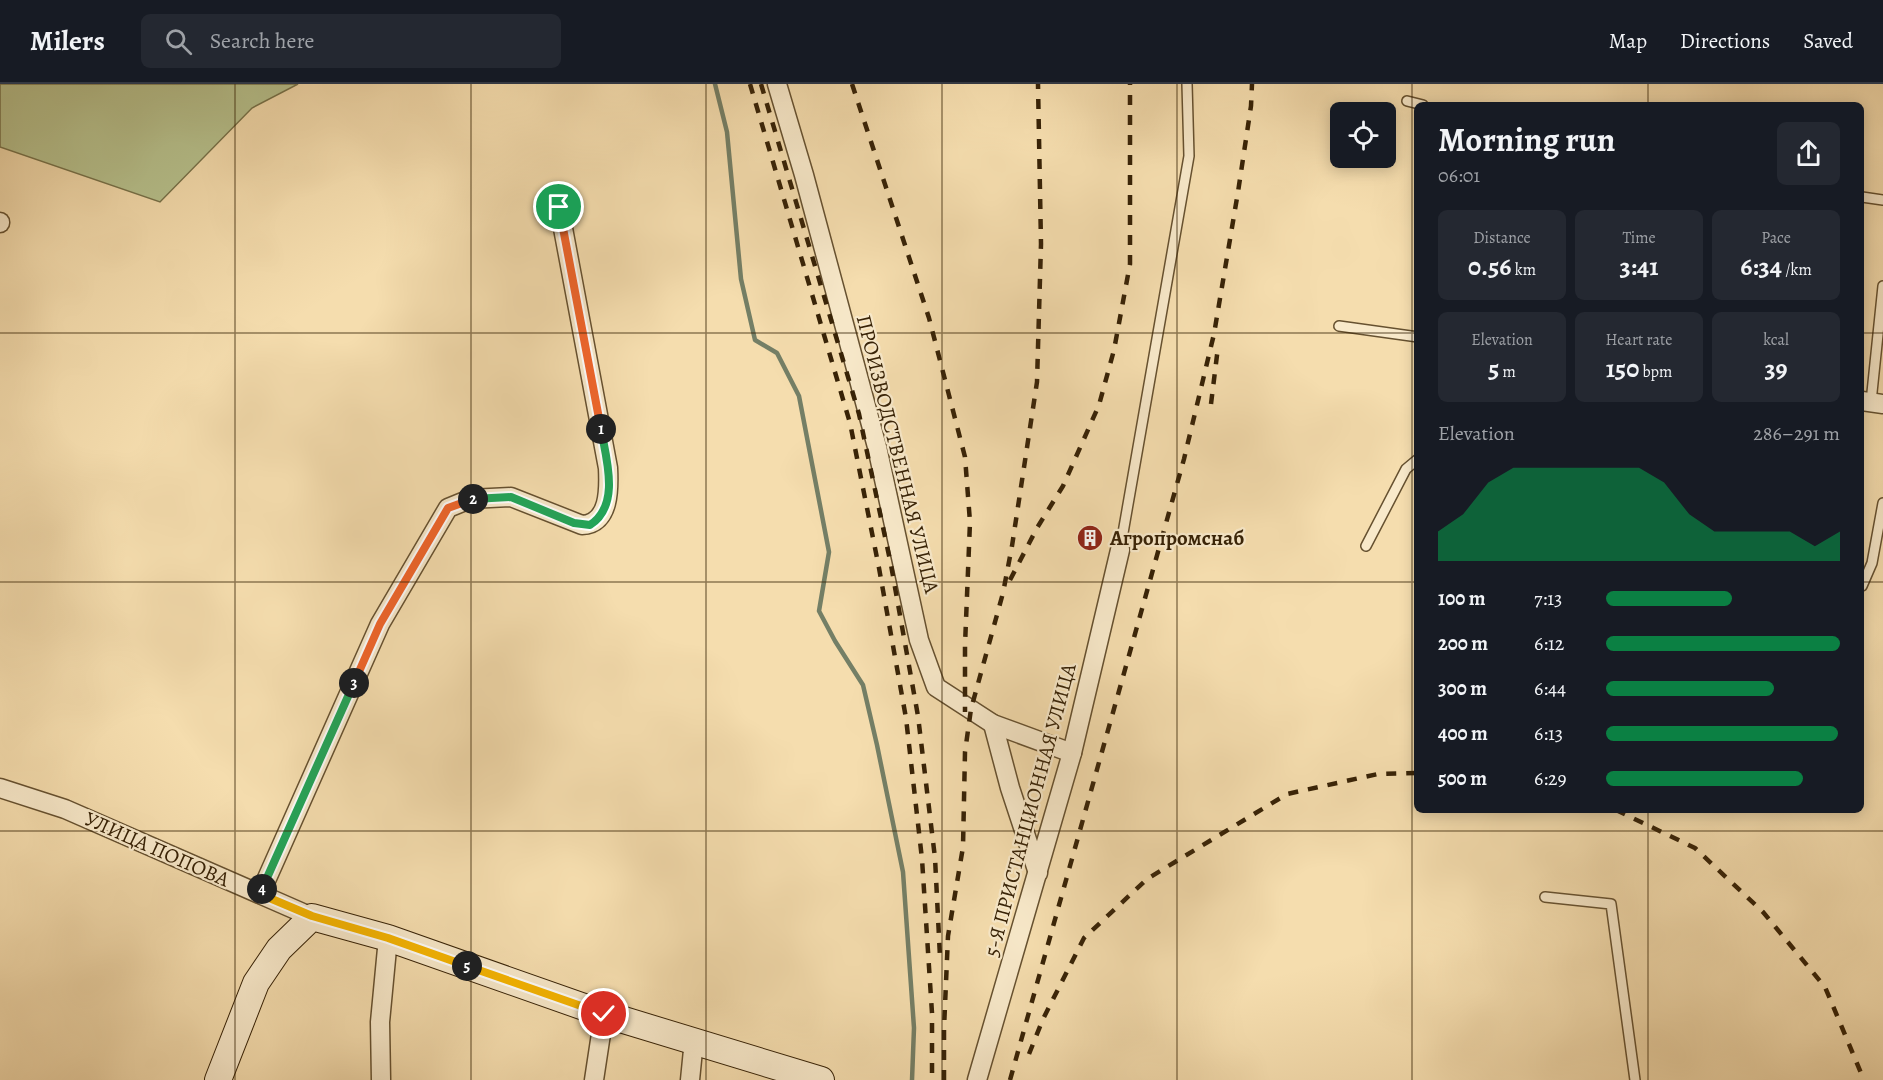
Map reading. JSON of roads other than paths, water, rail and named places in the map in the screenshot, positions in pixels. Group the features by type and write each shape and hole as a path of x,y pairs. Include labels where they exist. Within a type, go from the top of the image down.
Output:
{"street":[{"name":"ПРОИЗВОДСТВЕННАЯ УЛИЦА","path":"777,84 807,187 876,447 919,640 936,687 993,724 1072,753"},
{"path":"260,894 380,624 448,508 470,499 511,497 582,525 590,525 596,521 605,506 609,484 608,468 559,207"},
{"name":"5-Я ПРИСТАНЦИОННАЯ УЛИЦА","path":"977,1080 1072,753 1120,550"},
{"path":"993,724 1010,788 1038,873"},
{"name":"УЛИЦА ПОПОВА","path":"0,788 65,810 312,916"},
{"path":"218,1080 256,983 279,949 312,916 388,938 604,1014 821,1080"},
{"path":"381,1080 380,1022 388,938"},
{"path":"594,1080 604,1014"},
{"path":"690,1080 694,1040"}],"lane":[{"path":"1120,550 1189,156 1187,84"},
{"path":"1407,101 1414,103"},
{"path":"1864,197 1883,200"},
{"path":"1872,402 1883,286"},
{"path":"1339,326 1414,336"},
{"path":"1366,546 1406,469 1414,462"},
{"path":"1864,581 1872,563 1883,503"},
{"path":"1545,897 1611,904 1635,1080"}],"waterway":[{"path":"715,84 727,132 741,279 755,340 777,353 799,396 829,552 819,611 863,685 903,872 914,1028 912,1080"}],"railway":[{"path":"750,84 850,423 879,568 906,718 922,859 932,1013 932,1080"},
{"path":"761,84 859,414 891,565 918,716 935,858 940,957"},
{"path":"852,84 929,318 965,457 970,522 965,712"},
{"path":"944,1080 948,936 963,847 965,752 971,709 1003,593 1037,382 1041,244 1038,84"},
{"path":"1010,580 1037,528 1063,486 1099,405 1114,350 1130,264 1130,84"},
{"path":"1010,1080 1184,459 1214,334 1238,192 1251,106 1252,84"},
{"path":"1211,404 1218,347"},
{"path":"1029,1054 1043,1019 1084,938 1147,879 1287,794 1378,774 1414,773"},
{"path":"1622,813 1695,848 1763,912 1825,987 1864,1080"}],"place":[{"name":"Агропромснаб","path":"1090,538"}]}
